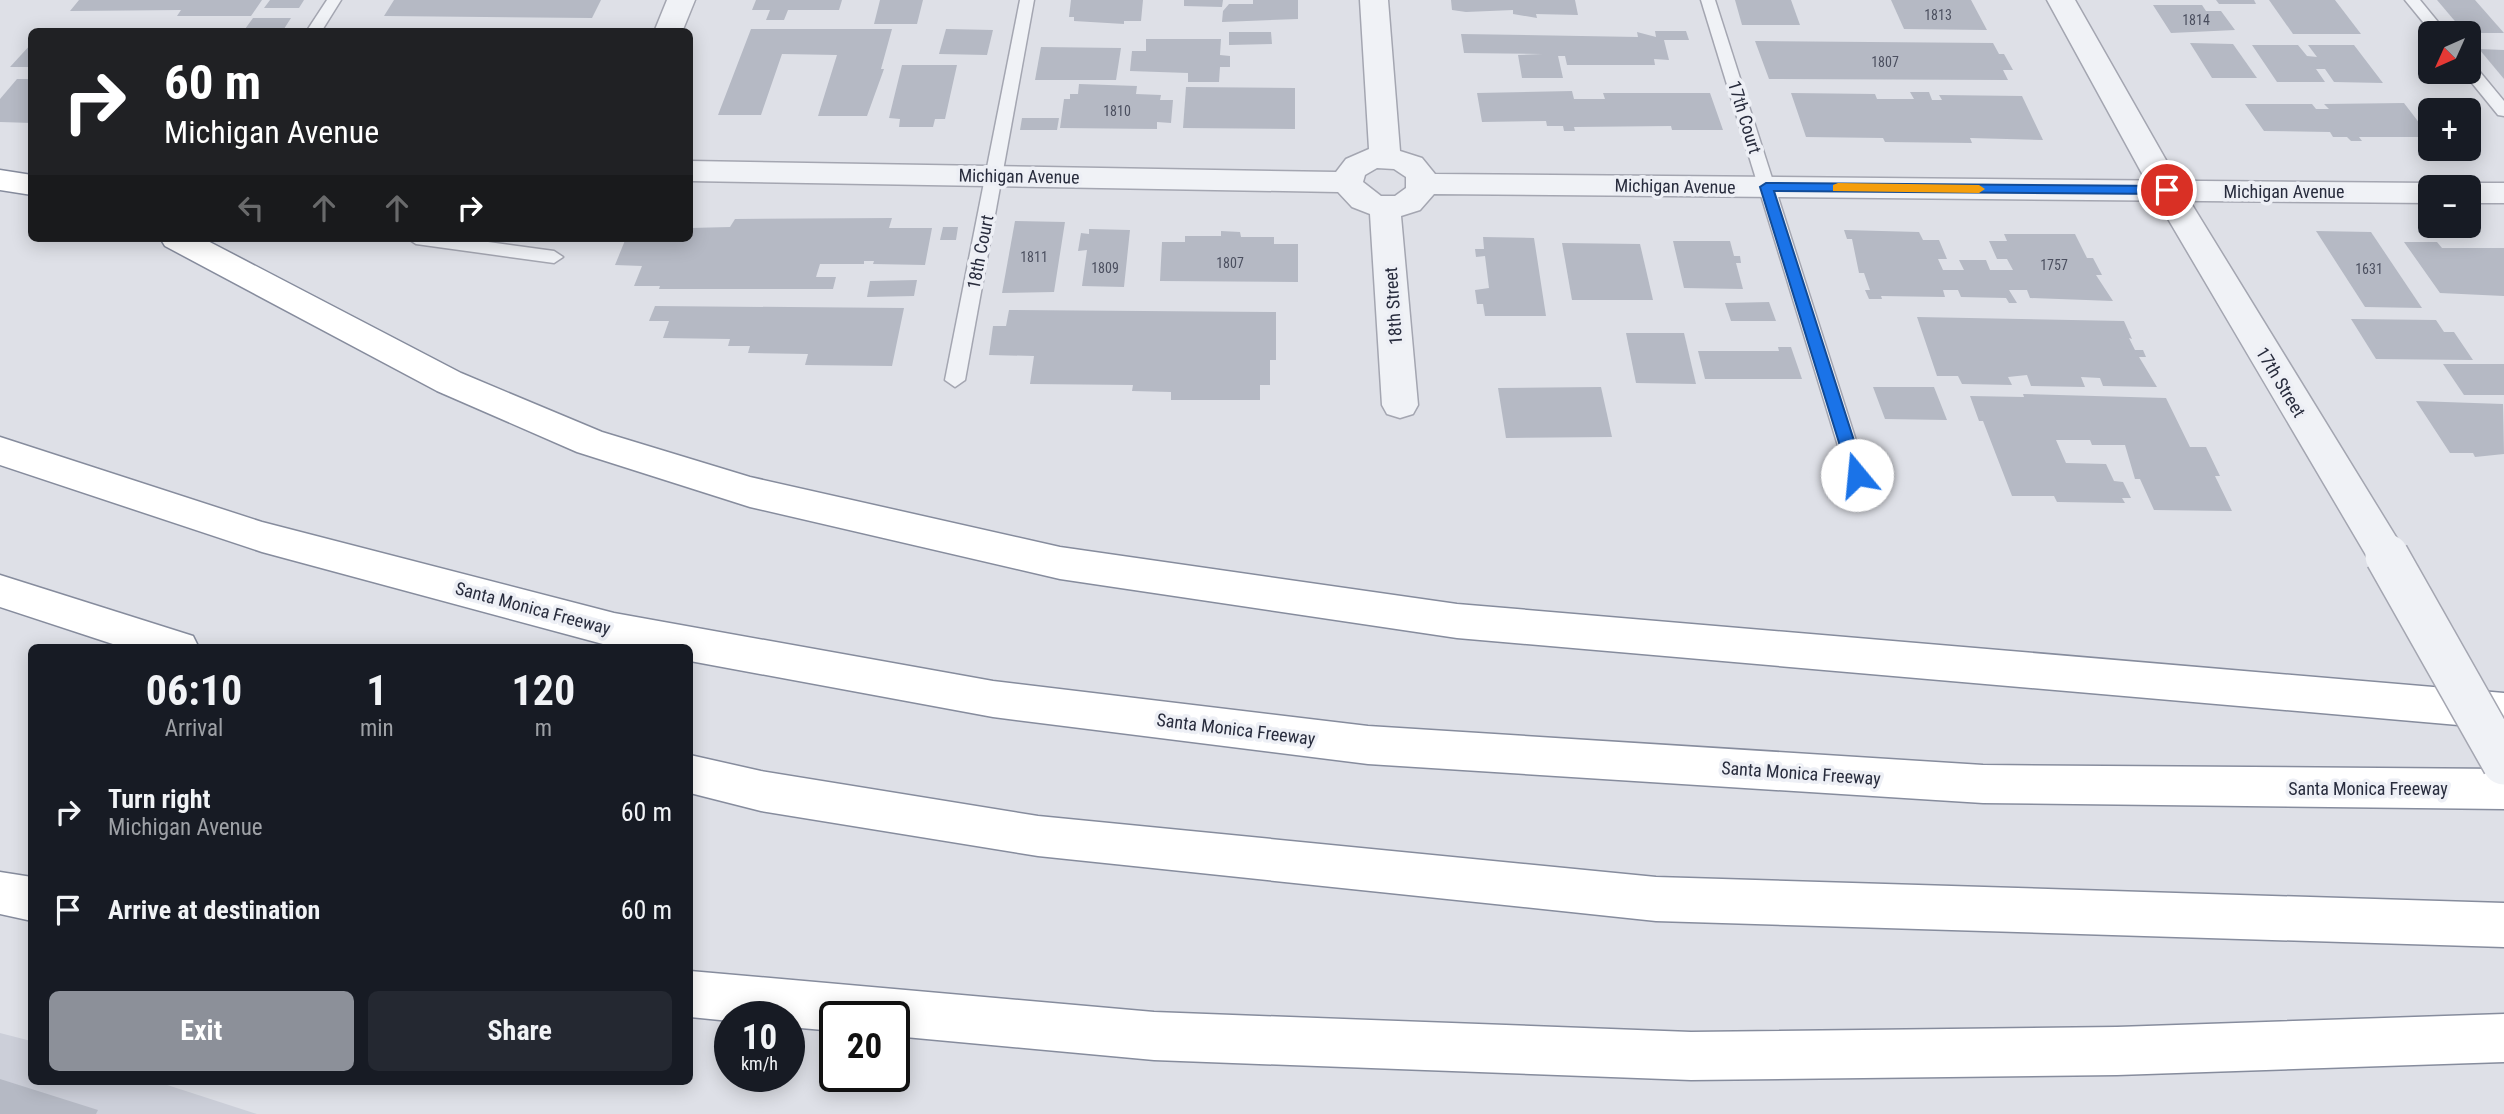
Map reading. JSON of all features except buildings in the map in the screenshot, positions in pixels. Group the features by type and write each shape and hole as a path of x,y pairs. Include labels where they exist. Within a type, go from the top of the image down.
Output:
{"highway":[{"path":"0,180 28,184"},
{"path":"184,242 449,382 590,442 750,492 1060,563 1457,621 2504,711"},
{"name":"Santa Monica Freeway","path":"0,451 262,537 614,630 691,644"},
{"path":"0,591 167,644"},
{"name":"Santa Monica Freeway","path":"693,644 993,699 1368,745 1983,784 2504,789"},
{"path":"693,775 761,790 1038,835 1656,899 2504,925"},
{"path":"0,893 28,898"},
{"path":"693,994 1154,1036 1691,1056 2117,1051 2504,1038"}],"street":[{"path":"670,28 681,0"},
{"path":"1374,0 1385,157"},
{"name":"17th Street","path":"2061,0 2167,190 2387,556 2504,763"},
{"path":"1385,157 1417,169 1424,184 1415,199 1405,204 1385,207 1357,197 1348,182 1355,167 1373,158 1385,157"},
{"name":"Michigan Avenue","path":"693,171 1348,182"},
{"name":"Michigan Avenue","path":"1424,184 2418,192"},
{"path":"2481,193 2504,193"},
{"name":"18th Street","path":"1385,207 1400,405"}],"lane":[{"path":"316,28 334,0"},
{"name":"18th Court","path":"955,380 1027,0"},
{"name":"17th Court","path":"1709,0 1857,475"},
{"path":"2412,0 2430,21"},
{"path":"2482,84 2504,111"},
{"path":"445,242 554,257"}],"shaded area":[{"path":"0,1033 28,1040 28,1085 167,1085 257,1114 0,1114"}],"slow traffic":[{"path":"1838,188 1979,189"}],"route":[{"path":"1857,475 1766,187 2167,190"}]}
